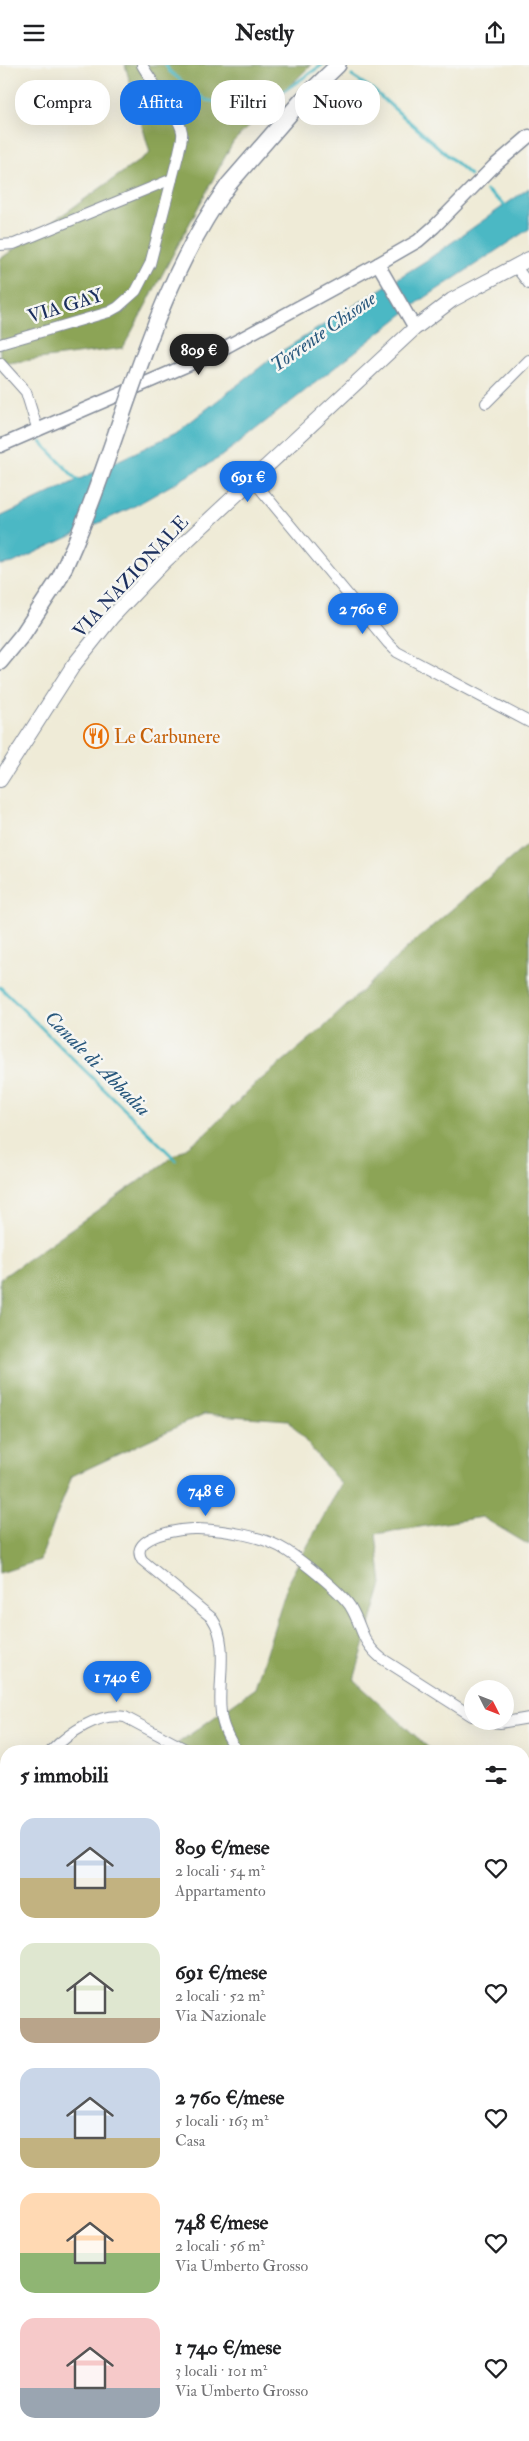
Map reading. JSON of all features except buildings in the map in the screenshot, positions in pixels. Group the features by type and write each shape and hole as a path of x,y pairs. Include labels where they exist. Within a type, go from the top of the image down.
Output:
{"main road":[{"path":"0,662 41,608 59,579 92,502 160,311 184,258 228,184 296,107 338,65"},
{"name":"VIA NAZIONALE","path":"0,780 94,638 164,562 415,328 452,300 529,259"},
{"path":"0,675 23,648 35,630 41,608"}],"street":[{"name":"VIA GAY","path":"0,344 97,316 118,307 136,291 150,264 182,133 176,117 153,85 142,65"},
{"path":"0,446 213,354 418,241 494,167 529,136"},
{"path":"0,245 14,244 172,179"},
{"path":"378,264 415,328"},
{"path":"515,266 529,284"},
{"path":"486,403 529,360"},
{"path":"0,363 26,392 38,431"},
{"path":"252,479 397,652 529,722"},
{"path":"233,1745 228,1736 220,1713 221,1641 219,1628 212,1618 142,1560 139,1555 139,1547 154,1536 197,1529 256,1538 278,1545 289,1552 348,1604 370,1649 464,1711"},
{"path":"59,1745 80,1729 103,1717 115,1715 125,1717 178,1745"},
{"path":"514,1721 529,1719"}],"green space":[{"path":"125,65 311,65 285,91 285,80 211,80 211,125 250,125 233,142 123,348 0,364 0,259 150,153 142,125 201,125 201,80 129,80"},
{"path":"529,843 529,1545 482,1517 376,1534 382,1584 354,1680 425,1745 175,1745 255,1688 289,1580 341,1484 288,1420 204,1414 72,1476 40,1560 0,1573 0,1279 204,1135 251,1088 324,1027 408,947"}],"water":[{"name":"Torrente Chisone","path":"529,188 529,229 420,301 219,458 133,507 13,563 0,565 0,517 176,433 277,354 427,260"}],"waterway":[{"path":"166,65 169,71 206,100 256,110 322,65"},
{"path":"352,76 372,89 470,175"},
{"path":"486,190 507,207"},
{"path":"41,442 79,482"},
{"name":"Canale di Abbadia","path":"0,987 176,1160"}],"place":[{"name":"Le Carbunere","path":"96,736"}]}
